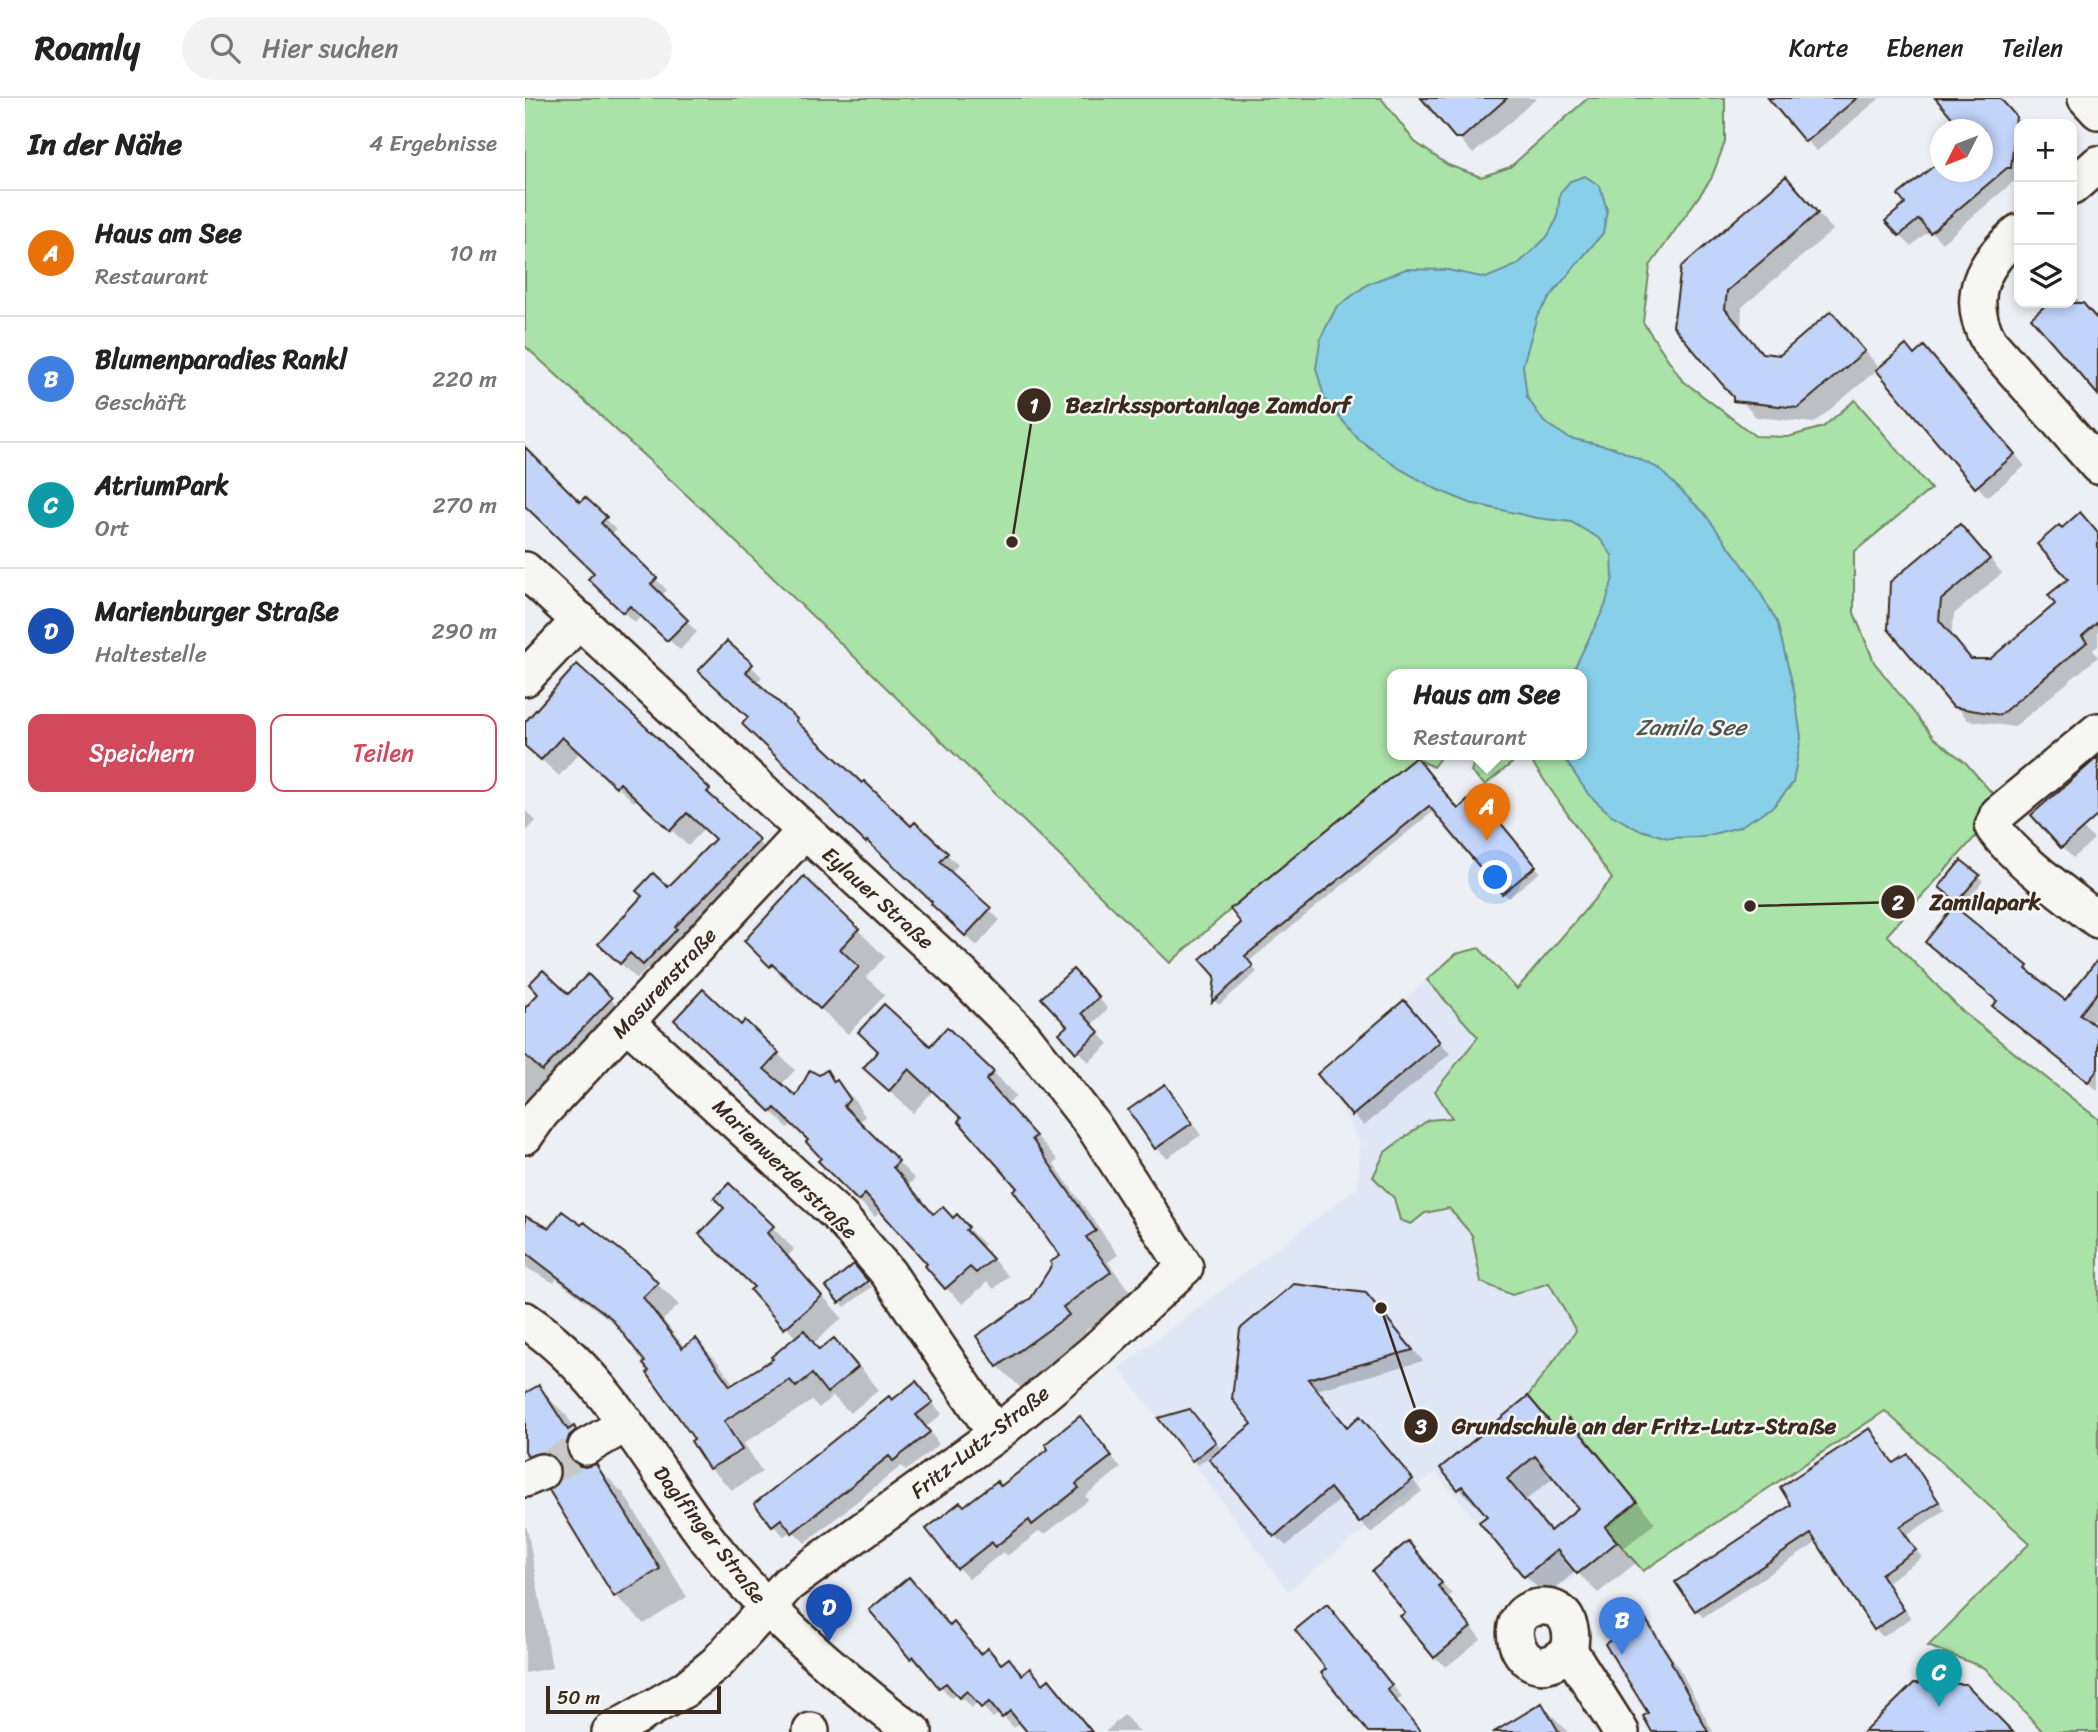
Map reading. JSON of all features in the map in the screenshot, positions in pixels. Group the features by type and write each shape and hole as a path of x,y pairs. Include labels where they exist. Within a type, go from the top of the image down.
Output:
{"street":[{"path":"2086,98 2098,111"},
{"path":"2077,183 2098,164"},
{"path":"2014,237 1991,259 1983,275 1977,304 1983,330 1989,342 2098,466"},
{"name":"Eylauer Straße","path":"525,570 963,975 1024,1037 1093,1125 1185,1267"},
{"path":"525,678 579,620"},
{"path":"2098,731 1998,814 1993,827 2002,840 2098,920"},
{"name":"Masurenstraße","path":"525,1136 541,1113 805,831"},
{"name":"Marienwerderstraße","path":"627,1023 841,1218 888,1273 996,1434"},
{"name":"Fritz-Lutz-Straße","path":"610,1732 685,1689 717,1663 788,1584 996,1434 1094,1352 1185,1267"},
{"name":"Daglfinger Straße","path":"525,1320 551,1339 582,1368 626,1424 710,1542 766,1608 899,1728"},
{"path":"586,1447 626,1424"},
{"path":"1569,1650 1621,1732"}],"shaded area":[{"path":"1427,980 1478,1037 1435,1091 1576,1331 1625,1336 1617,1542 1560,1588 1535,1590 1435,1472 1288,1591 1119,1368 1358,1187 1360,1143 1334,1094 1317,1074"}],"green space":[{"path":"525,98 1381,98 1415,142 1448,165 1481,177 1510,167 1588,98 1725,98 1725,142 1711,179 1650,266 1643,322 1682,380 1755,436 1788,437 1823,427 1855,400 1931,489 1854,552 1854,613 1874,662 1934,738 1966,763 1997,799 1985,810 1976,836 1887,935 1963,1012 2098,1119 2098,1732 2043,1732 1985,1668 1928,1646 2030,1543 1885,1411 1643,1571 1605,1527 1636,1501 1569,1418 1555,1428 1528,1396 1576,1331 1549,1283 1512,1295 1481,1282 1472,1235 1449,1208 1425,1213 1411,1224 1400,1220 1394,1198 1373,1177 1385,1152 1428,1120 1452,1118 1435,1091 1478,1037 1427,980 1456,954 1479,948 1517,989 1612,879 1530,760 1587,760 1587,669 1387,669 1387,760 1414,760 1231,909 1170,963 703,510 525,346"},
{"path":"1420,760 1438,760 1433,767"},
{"path":"1475,760 1510,760 1512,763 1485,785 1471,772"}],"water":[{"name":"Zamila See","path":"1585,176 1600,186 1607,210 1603,233 1537,316 1523,365 1527,397 1544,422 1569,438 1615,448 1658,468 1704,513 1751,576 1777,622 1794,690 1801,737 1793,783 1774,806 1739,827 1702,837 1668,838 1637,829 1610,814 1589,795 1565,760 1587,760 1587,669 1574,669 1605,606 1613,578 1612,555 1600,539 1571,522 1537,518 1470,503 1438,490 1400,469 1358,439 1325,400 1316,368 1321,337 1336,308 1368,284 1406,269 1448,270 1486,278 1517,265 1547,237 1557,219 1560,193 1570,181"}],"building":[{"path":"1421,98 1507,98 1462,138 1455,138"},
{"path":"1768,98 1857,98 1805,142"},
{"path":"1935,98 2000,98 2016,116 2011,168 2007,168 1993,180 1993,119 1953,119"},
{"path":"1930,169 1930,182 1990,182 1930,233 1919,219 1899,236 1885,221 1905,204 1898,195"},
{"path":"1786,176 1818,213 1727,291 1725,309 1762,353 1780,355 1831,311 1865,351 1798,408 1733,401 1733,397 1673,326 1681,267"},
{"path":"2077,303 2083,303 2098,320 2098,395 2031,318 2042,308 2077,308"},
{"path":"1906,345 1914,355 1924,346 2015,454 1975,488 1876,370"},
{"path":"525,447 580,502 585,497 607,517 601,523 657,578 651,584 688,620 667,641 630,606 623,613 588,579 594,573 525,506"},
{"path":"2080,512 2098,533 2098,622 2082,636 2087,642 2000,715 1953,707 1888,629 1890,582 1960,524 1990,559 1941,600 1939,620 1971,659 1990,659 2055,604 2048,595 2068,579 2037,544 2059,525 2062,528"},
{"path":"727,641 753,664 746,672 797,719 796,721 911,826 915,822 948,853 940,862 991,908 965,936 742,724 748,717 698,671"},
{"path":"577,664 660,740 710,789 707,792 760,840 675,927 677,929 643,965 630,953 620,964 598,944 642,896 636,891 653,873 668,887 715,839 687,813 670,831 620,783 616,787 562,737 541,760 525,746 525,722"},
{"path":"2098,757 2098,815 2061,848 2031,815"},
{"path":"1412,760 1418,760 1458,809 1476,793 1536,866 1502,894 1429,806 1245,956 1253,966 1212,1002 1215,976 1200,959 1241,923 1230,909"},
{"path":"1961,860 1980,875 1957,902 1939,887"},
{"path":"804,876 859,929 840,949 859,967 820,1009 744,941"},
{"path":"1954,906 2065,1000 2098,959 2098,992 2080,1014 2098,1028 2098,1069 2088,1082 1992,1006 1997,1001 1925,942"},
{"path":"1073,969 1099,997 1082,1013 1099,1032 1076,1053 1059,1033 1067,1026 1041,998"},
{"path":"543,970 568,994 588,974 612,998 542,1071 525,1055 525,1008 538,994 529,984"},
{"path":"703,989 741,1025 745,1020 779,1053 764,1069 796,1096 810,1070 819,1075 827,1070 850,1099 844,1106 899,1161 893,1167 933,1214 943,1207 953,1218 957,1214 969,1227 966,1230 993,1259 976,1273 970,1267 945,1289 925,1266 927,1264 865,1194 858,1201 818,1161 821,1158 806,1142 808,1140 775,1108 771,1112 674,1020"},
{"path":"1404,1000 1440,1042 1352,1116 1317,1074"},
{"path":"884,1004 930,1046 947,1027 994,1072 986,1080 1036,1136 1032,1139 1096,1231 1086,1237 1111,1272 1063,1307 1069,1315 997,1367 976,1336 1031,1298 1052,1265 1050,1262 1060,1256 1013,1190 1017,1188 958,1121 961,1118 909,1069 889,1091 863,1068 878,1051 858,1032"},
{"path":"1165,1084 1192,1123 1155,1149 1128,1110"},
{"path":"729,1183 774,1226 767,1233 822,1296 784,1329 750,1290 754,1287 699,1234 724,1208 714,1198"},
{"path":"562,1211 581,1225 584,1222 645,1269 658,1283 643,1297 682,1348 696,1338 730,1386 773,1359 771,1357 804,1330 819,1350 834,1338 858,1367 827,1393 812,1374 796,1387 790,1380 724,1421 742,1450 709,1469 691,1441 694,1439 647,1373 649,1371 643,1364 645,1362 611,1318 525,1252 525,1216 549,1228"},
{"path":"854,1264 868,1281 839,1303 826,1287"},
{"path":"1294,1284 1366,1293 1413,1350 1308,1379 1347,1427 1360,1416 1413,1479 1359,1523 1330,1488 1274,1537 1209,1459 1252,1424 1232,1399 1240,1329"},
{"path":"916,1381 933,1402 916,1415 930,1432 893,1461 889,1456 792,1533 781,1519 772,1526 754,1504 889,1396 892,1400"},
{"path":"539,1385 568,1430 574,1426 576,1430 569,1436 566,1446 569,1458 577,1465 585,1467 596,1464 660,1569 614,1597 549,1490 557,1484 561,1475 559,1463 552,1455 544,1452 528,1456 525,1451 525,1393"},
{"path":"1528,1396 1555,1428 1568,1418 1637,1502 1605,1527 1617,1542 1577,1574 1557,1550 1524,1577 1479,1522 1487,1516 1462,1486 1458,1490 1440,1468","holes":["1535,1456 1578,1508 1550,1531 1507,1479"]},
{"path":"1190,1409 1216,1442 1192,1461 1158,1418"},
{"path":"1080,1416 1112,1456 1076,1484 1079,1488 1032,1525 1029,1520 995,1547 992,1542 957,1569 926,1529 960,1502 964,1506 997,1481 1001,1486 1048,1449 1045,1444"},
{"path":"1870,1428 1893,1463 1908,1454 1939,1502 1900,1527 1916,1550 1881,1574 1904,1610 1874,1630 1811,1534 1695,1611 1675,1582 1791,1505 1780,1487"},
{"path":"1408,1541 1442,1583 1438,1586 1471,1627 1434,1658 1400,1616 1405,1613 1372,1571"},
{"path":"909,1577 950,1626 954,1622 980,1654 988,1648 1001,1664 1009,1658 1022,1675 1030,1668 1043,1684 1049,1679 1092,1732 1027,1732 1010,1711 1002,1718 989,1702 981,1708 967,1691 959,1698 946,1683 939,1688 913,1656 910,1659 869,1610"},
{"path":"1327,1604 1392,1685 1387,1689 1421,1732 1368,1732 1321,1673 1326,1669 1295,1630"},
{"path":"1639,1609 1672,1661 1708,1732 1652,1732 1643,1716 1648,1713 1605,1644 1620,1634 1614,1624"},
{"path":"1914,1683 1966,1684 2013,1732 1864,1732"},
{"path":"1542,1703 1559,1732 1494,1732"}],"tunnel":[{"path":"541,1472 586,1447"}],"place":[{"name":"Bezirkssportanlage Zamdorf","path":"1012,542"},
{"name":"Haus am See","path":"1487,841"},
{"name":"Zamilapark","path":"1750,906"},
{"name":"Grundschule an der Fritz-Lutz-Straße","path":"1381,1308"},
{"name":"Marienburger Straße","path":"829,1642"},
{"name":"Blumenparadies Rankl","path":"1622,1655"},
{"name":"AtriumPark","path":"1939,1707"}]}
